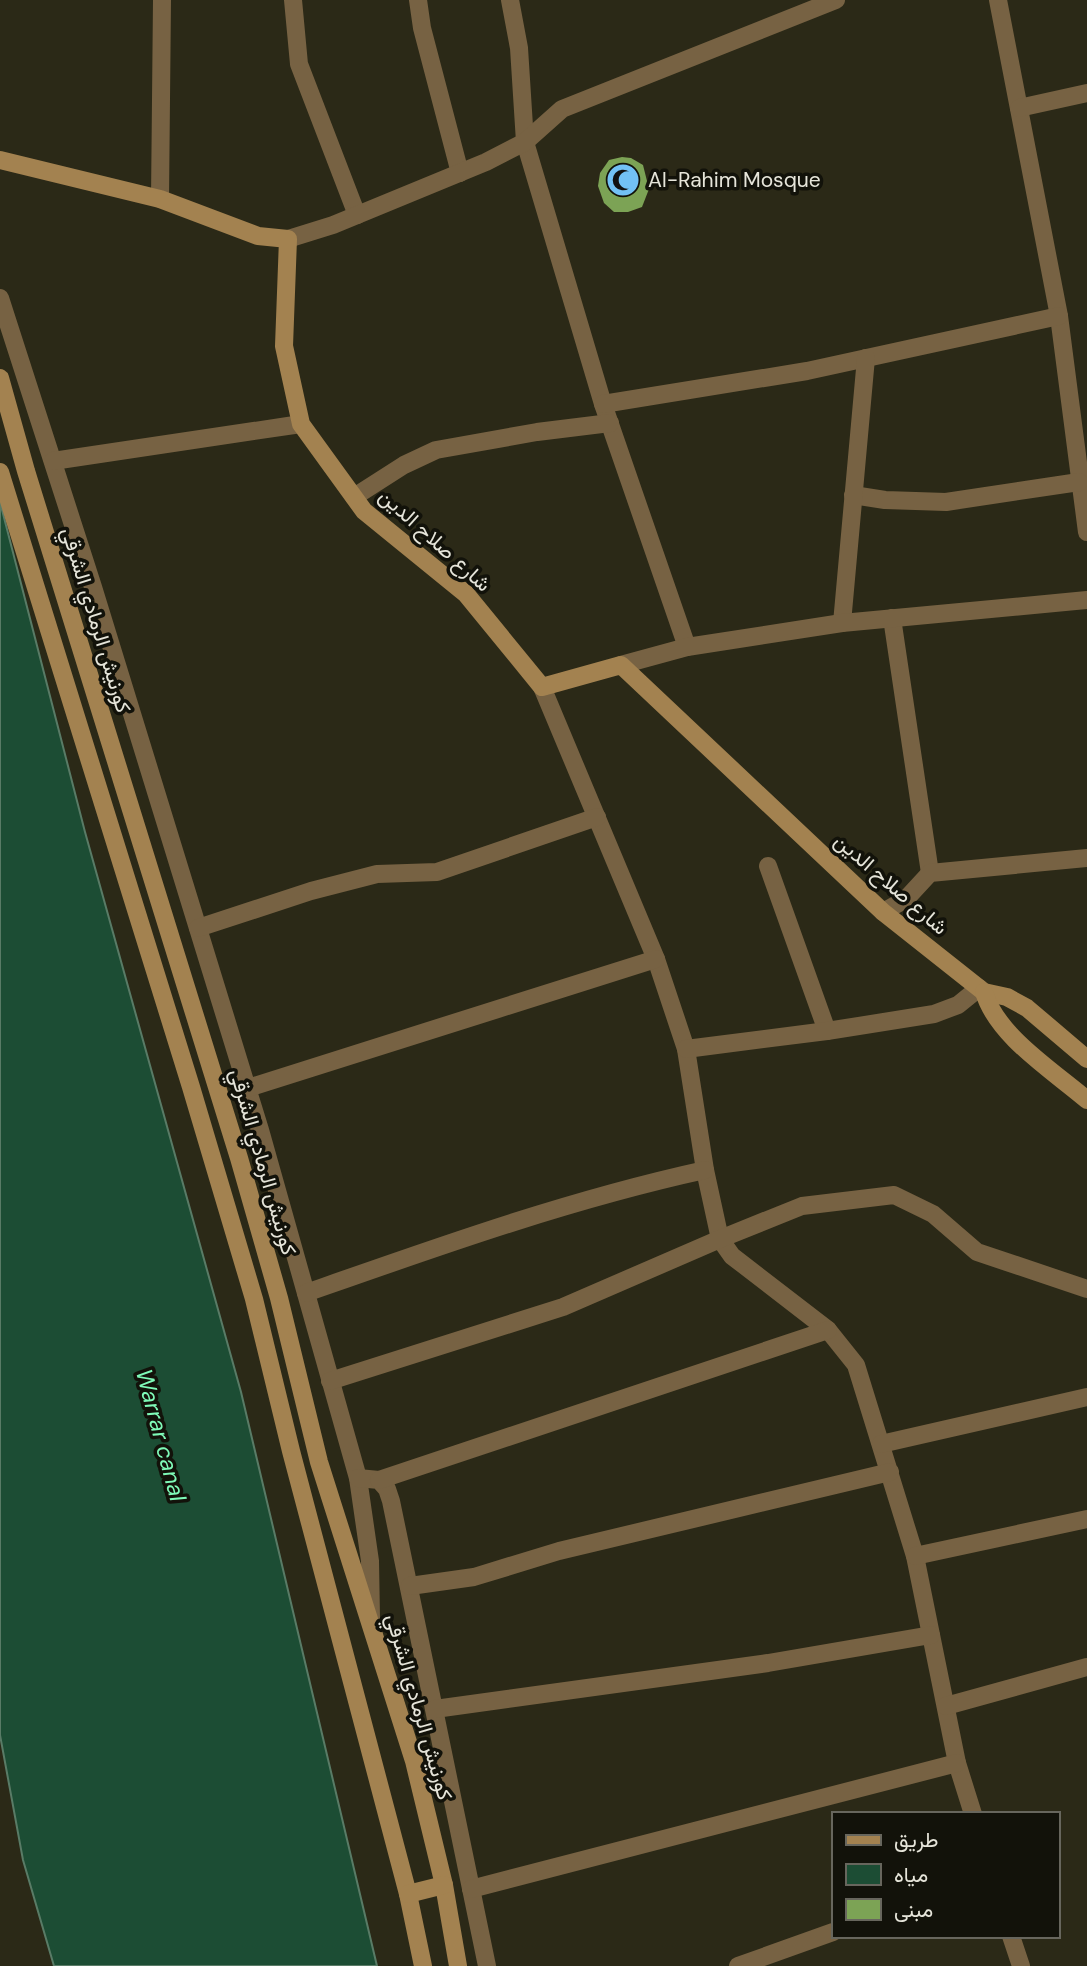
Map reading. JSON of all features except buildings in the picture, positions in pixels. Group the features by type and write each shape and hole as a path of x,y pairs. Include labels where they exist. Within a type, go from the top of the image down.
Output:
{"main road":[{"path":"0,160 160,199 258,236 288,239"},
{"name":"شارع صلاح الدين","path":"288,239 284,346 301,424 364,511 466,594 542,687"},
{"name":"كورنيش الرمادي الشرقي","path":"0,378 26,471 239,1158 279,1298 319,1462 414,1760 444,1885 458,1966"},
{"path":"0,472 254,1299 291,1451 408,1894 423,1966"},
{"path":"542,687 621,665"},
{"name":"شارع صلاح الدين","path":"621,665 883,912 981,990 1017,1002 1087,1059"},
{"name":"شارع صلاح الدين","path":"981,990 992,1013 1005,1031 1087,1100"},
{"path":"408,1894 444,1885"}],"street":[{"path":"160,199 162,0"},
{"path":"293,0 299,64 357,215"},
{"path":"418,0 422,28 460,173"},
{"path":"510,0 519,48 525,142 603,404 687,647"},
{"path":"288,239 357,215 460,173 525,142 562,109 836,0"},
{"path":"998,0 1059,316 1087,532"},
{"path":"1018,108 1087,93"},
{"path":"0,298 248,1088 358,1478 370,1561 370,1621"},
{"path":"603,404 807,371 1059,316"},
{"path":"842,623 866,358"},
{"path":"53,461 301,424"},
{"path":"354,497 404,465 436,450 537,432 610,424"},
{"path":"853,495 885,500 946,502 1081,472"},
{"path":"621,665 687,647 842,623 1087,600"},
{"path":"892,618 930,873"},
{"path":"542,687 656,959 686,1049 705,1170 720,1238 732,1256 828,1330 856,1365 915,1556 957,1763 972,1812"},
{"path":"198,928 311,891 377,874 437,872 597,817"},
{"path":"883,912 906,899 930,873 1087,858"},
{"path":"768,866 827,1031"},
{"path":"248,1088 656,959"},
{"path":"686,1049 934,1014 958,1005 981,990"},
{"path":"306,1293 554,1209 632,1186 705,1170"},
{"path":"330,1381 563,1307 720,1238 802,1206 894,1195 933,1214 977,1252 1087,1289"},
{"path":"358,1478 379,1480 828,1330"},
{"path":"881,1444 1087,1397"},
{"path":"410,1586 474,1577 559,1551 890,1472"},
{"path":"379,1480 387,1489 391,1500 487,1966"},
{"path":"915,1556 1087,1519"},
{"path":"435,1709 768,1663 931,1635"},
{"path":"946,1706 1087,1667"},
{"path":"471,1889 957,1763"},
{"path":"738,1966 832,1932"},
{"path":"1012,1938 1021,1966"}],"water":[{"name":"Warrar canal","path":"0,502 85,832 241,1392 377,1966 54,1966 23,1860 0,1735"}],"place":[{"name":"Al-Rahim Mosque","path":"623,180"}]}
